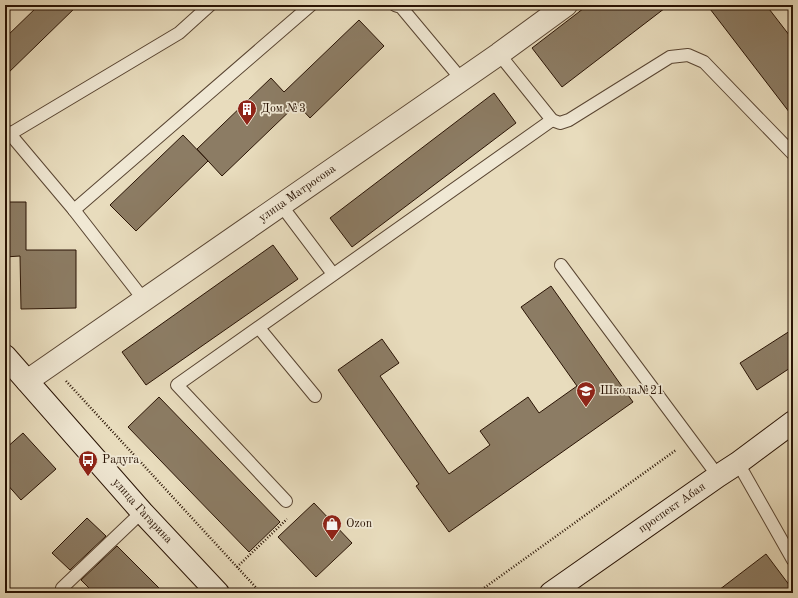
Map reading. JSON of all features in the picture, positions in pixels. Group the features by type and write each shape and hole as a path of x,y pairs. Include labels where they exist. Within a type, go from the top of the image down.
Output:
{"street":[{"name":"улица Матросова","path":"27,381 462,80 566,5"},
{"name":"улица Гагарина","path":"5,356 142,512 218,593"},
{"name":"проспект Абая","path":"551,593 718,476 738,464 793,422"}],"lane":[{"path":"144,300 74,210 7,132 179,33 210,5"},
{"path":"74,210 311,5"},
{"path":"400,6 462,80"},
{"path":"499,54 552,120 560,123 569,120 670,57 688,55 704,62 793,154"},
{"path":"286,501 177,385 552,120"},
{"path":"281,205 334,274"},
{"path":"561,265 718,476"},
{"path":"258,328 315,396"},
{"path":"738,464 793,560"},
{"path":"61,593 62,588 67,583 142,512"}],"path":[{"path":"51,365 261,593"},
{"path":"477,593 691,439"},
{"path":"236,567 289,516 291,511 286,501"}],"building":[{"path":"39,5 78,5 5,76 5,38"},
{"path":"588,5 669,5 562,87 532,48"},
{"path":"707,5 766,5 793,40 793,117"},
{"name":"Дом №3","path":"359,20 384,46 310,118 297,104 222,176 197,149 271,78 284,92"},
{"path":"494,93 516,123 352,247 330,218"},
{"path":"183,135 208,161 136,231 110,205"},
{"path":"5,202 26,202 26,250 76,250 76,308 21,309 20,256 5,257"},
{"path":"273,245 298,279 146,385 122,352"},
{"name":"Школа№21","path":"551,286 633,402 449,532 416,486 419,484 338,370 382,339 399,363 380,376 449,474 490,445 480,431 528,397 539,413 577,386 521,307"},
{"path":"793,329 793,366 757,390 740,363"},
{"path":"159,397 280,522 249,552 128,427"},
{"path":"23,433 56,469 21,500 5,482 5,449"},
{"path":"314,503 352,543 316,577 278,537"},
{"path":"87,518 106,536 70,570 52,553"},
{"path":"117,546 164,593 94,593 81,580"},
{"path":"766,554 793,590 793,593 715,593"}],"place":[{"name":"Дом №3","path":"247,126"},
{"name":"Школа№21","path":"586,408"},
{"name":"Радуга","path":"88,477"},
{"name":"Ozon","path":"332,541"}]}
